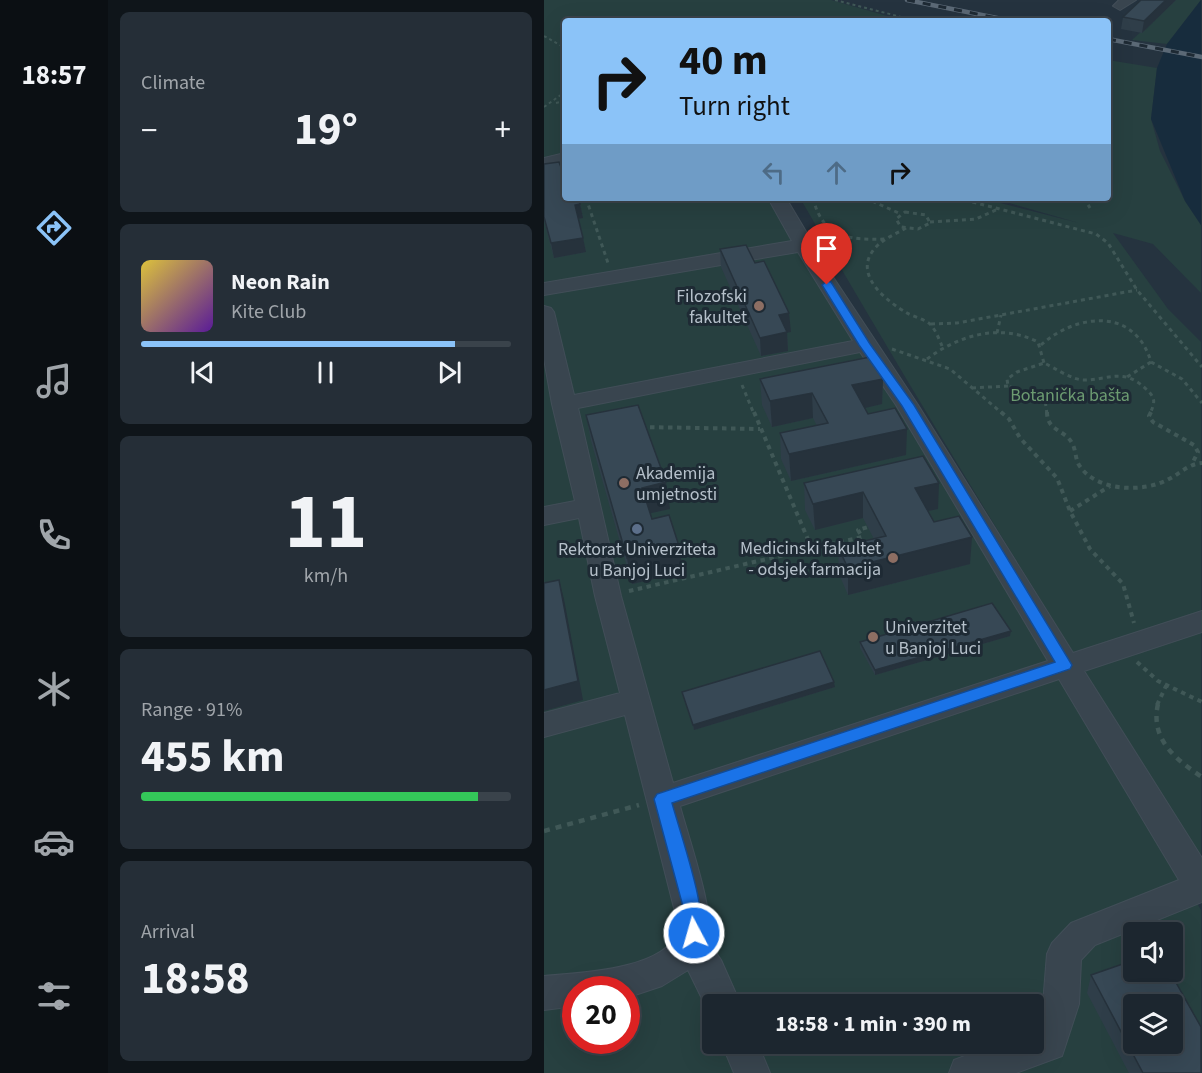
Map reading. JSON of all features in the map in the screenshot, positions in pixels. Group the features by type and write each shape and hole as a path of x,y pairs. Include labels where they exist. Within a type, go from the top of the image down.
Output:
{"street":[{"path":"544,164 562,159"},
{"path":"779,201 802,245 907,405 1201,887 1083,934 1064,954 1061,1004 1049,1043 967,1073"},
{"path":"544,289 802,245"},
{"path":"544,312 608,596 691,903 694,933 681,958 652,974 607,985 544,993"},
{"path":"563,404 867,347"},
{"path":"544,516 589,507"},
{"path":"663,799 1201,621"},
{"path":"544,725 637,700"},
{"path":"689,942 709,971 718,994"},
{"path":"744,1054 752,1073"}],"path":[{"path":"835,0 905,18"},
{"path":"544,36 562,46"},
{"path":"544,107 562,94"},
{"path":"549,104 562,102"},
{"path":"587,201 613,278"},
{"path":"813,201 816,214 839,236 866,240 888,238"},
{"path":"872,201 901,214 921,213 929,217 930,222"},
{"path":"968,201 1096,234 1108,243 1137,290 1201,367"},
{"path":"1086,201 1090,208"},
{"path":"998,209 976,219 930,222 923,228 906,228 888,238 871,253 867,268 876,290 890,304 931,324 957,323 1137,290"},
{"path":"901,214 896,221 906,228"},
{"path":"997,333 1001,315"},
{"path":"1041,345 1055,332 1067,326 1106,322 1121,325 1145,342 1152,362 1182,379 1201,403"},
{"path":"931,324 942,346"},
{"path":"927,359 942,346 966,336 997,333 1021,336 1041,345"},
{"path":"1041,345 1044,363"},
{"path":"867,347 897,349 950,369 1009,419 1020,438 1043,460 1057,478 1070,511 1090,549 1123,584 1137,637 1125,645 1142,669 1166,686 1201,702"},
{"path":"1127,377 1152,362"},
{"path":"971,388 1008,386 1045,400 1046,418 1050,426 1072,442 1080,466 1090,475 1110,486 1129,488 1160,484 1170,480 1193,462 1198,452 1194,445 1153,422 1149,416 1155,403 1153,395 1144,385 1127,377 1099,375 1082,380 1044,363 1010,376 1007,379 1008,386"},
{"path":"735,370 812,549"},
{"path":"631,429 642,427 760,429"},
{"path":"1193,462 1201,463"},
{"path":"1070,511 1110,486"},
{"path":"866,546 858,530 868,527"},
{"path":"608,596 862,537"},
{"path":"1166,686 1156,702 1153,719 1159,734 1175,760 1201,777"},
{"path":"544,831 663,799"}],"green space":[{"name":"Univerzitet u Banjoj Luci","path":"544,0 831,0 894,18 562,18 562,201 773,201 1201,910 1201,1073 544,1073"},
{"path":"1175,0 1201,0 1167,44 1132,40"},
{"name":"Botanička bašta","path":"1111,60 1157,68 1151,119 1160,151 1185,201 1201,225 1201,293 1153,244 1113,233 1168,309 1201,342 1201,857 998,530 802,201 993,201 1079,223 1002,201 1111,201"}],"water":[{"path":"1201,0 1201,225 1185,201 1151,119 1157,68 1167,44"}],"building":[{"path":"1141,0 1166,0 1144,21 1123,17"},
{"path":"559,162 562,170 562,201 579,201 580,204 575,205 583,238 551,243 544,217 544,164"},
{"path":"746,245 755,263 764,261 789,313 779,315 787,332 760,338 720,249"},
{"path":"870,357 883,379 852,385 868,414 895,408 907,429 789,454 780,433 828,423 812,393 770,401 760,379"},
{"path":"638,405 666,482 642,488 652,519 669,515 679,546 627,558 586,415"},
{"path":"923,456 939,483 915,488 934,522 959,516 972,537 848,568 838,547 886,536 863,492 813,504 804,483"},
{"path":"559,580 578,681 544,690 544,583"},
{"path":"992,603 1011,631 875,670 860,642"},
{"path":"820,651 834,682 693,725 682,692"},
{"path":"1123,964 1123,982 1176,982 1182,994 1123,994 1123,1035 1091,975"},
{"path":"1183,995 1201,1027 1201,1073 1143,1073 1133,1054 1183,1054"}],"railway":[{"path":"907,0 997,18"},
{"path":"1111,40 1202,57"}],"place":[{"name":"Filozofski fakultet","path":"759,306"},
{"name":"Akademija umjetnosti","path":"624,483"},
{"name":"Rektorat Univerziteta u Banjoj Luci","path":"637,529"},
{"name":"Medicinski fakultet - odsjek farmacija","path":"893,558"},
{"name":"Univerzitet u Banjoj Luci","path":"873,637"}],"route":[{"path":"694,933 691,903 663,799 1064,665 1044,628 907,405 827,285"}]}
